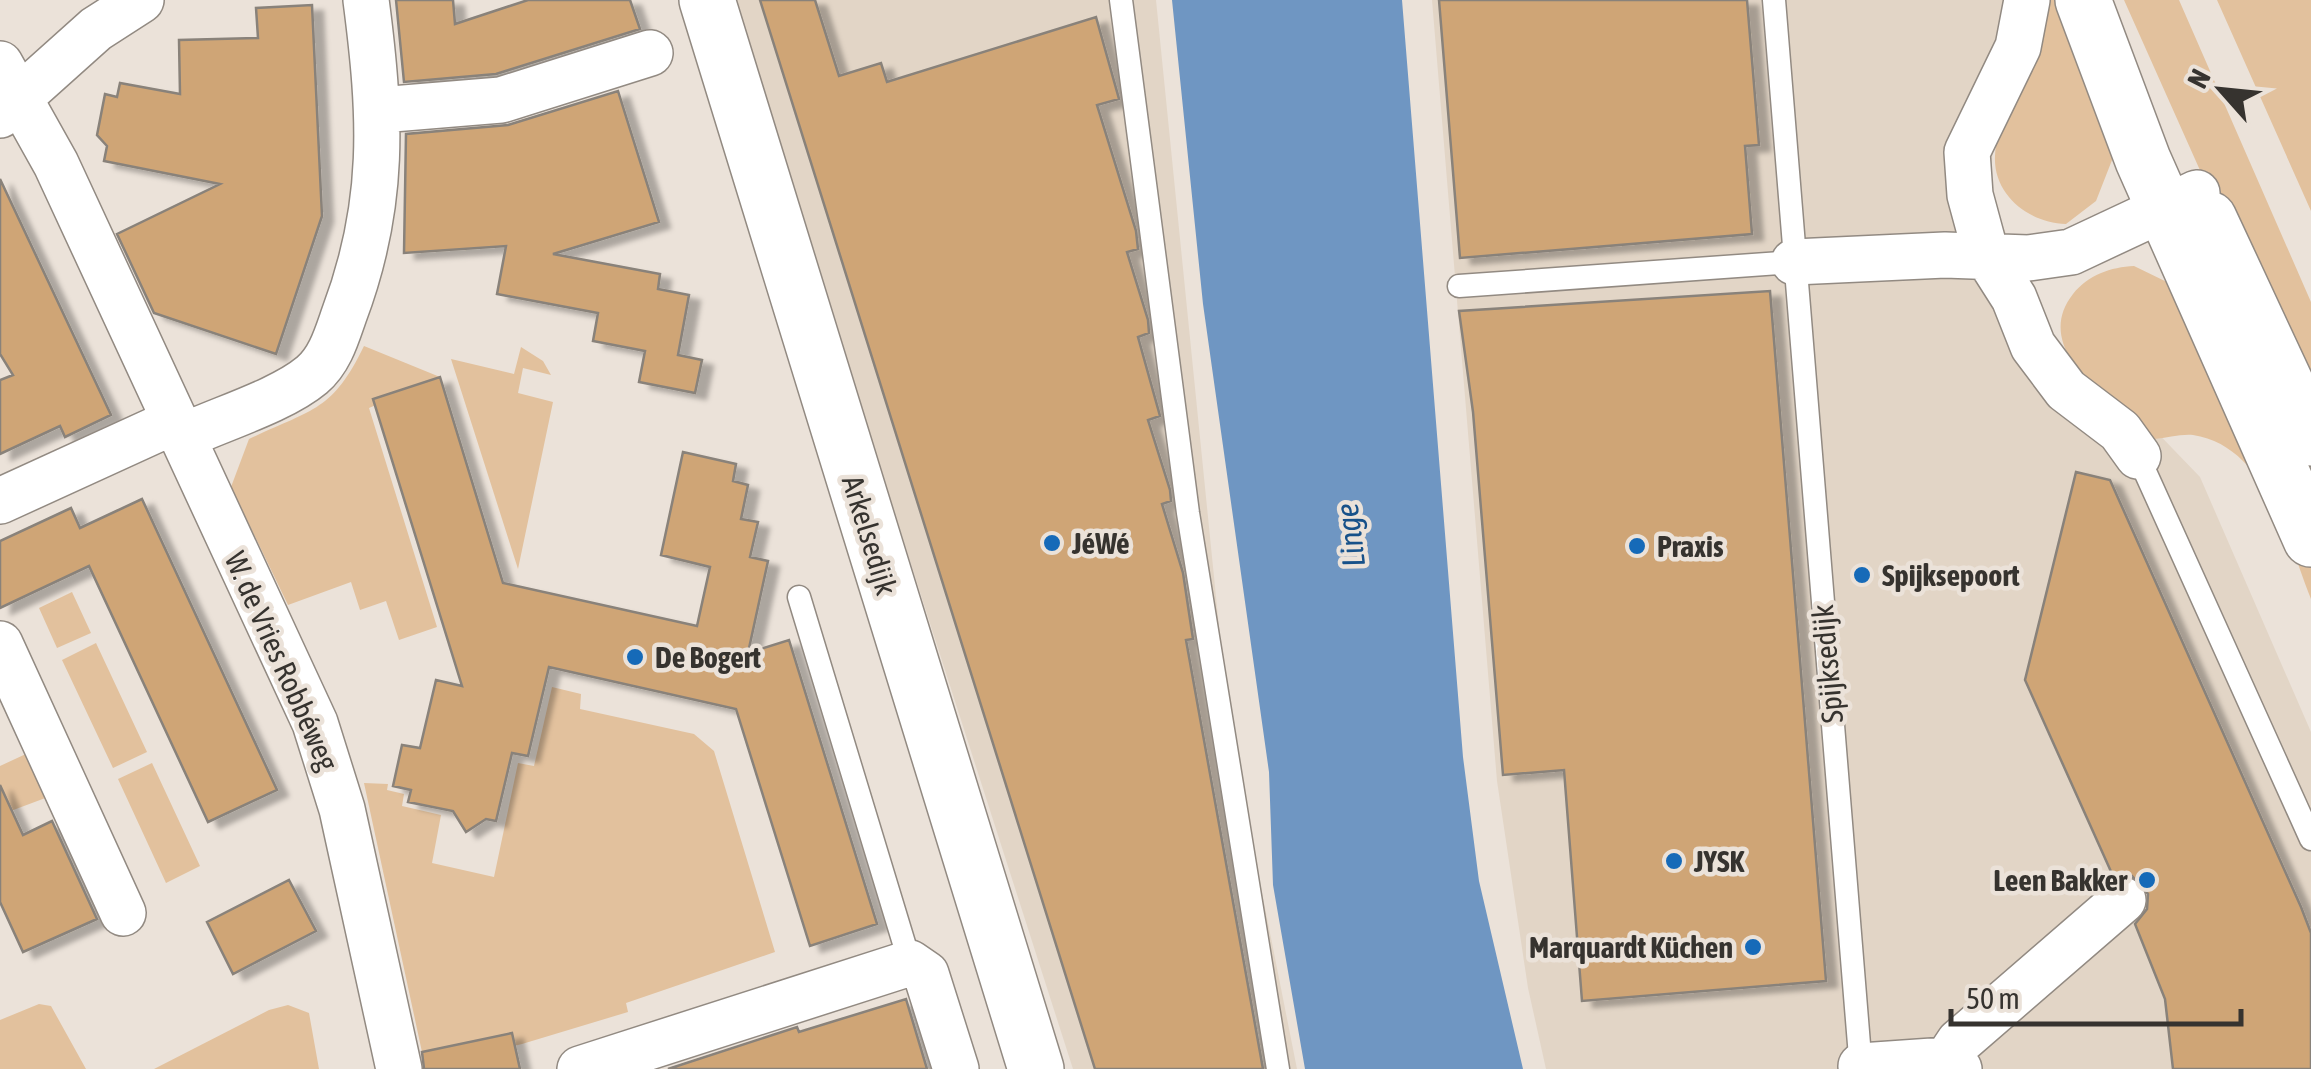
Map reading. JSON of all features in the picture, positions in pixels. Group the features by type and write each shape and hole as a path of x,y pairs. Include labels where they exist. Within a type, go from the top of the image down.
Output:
{"main road":[{"name":"Arkelsedijk","path":"707,0 1036,1069"},
{"path":"2083,0 2181,202 2311,438"},
{"path":"2114,0 2181,202 2311,539"}],"street":[{"path":"7,92 141,0"},
{"path":"0,502 309,378 328,355 354,291 372,220 380,110 366,0"},
{"path":"2027,0 2018,46 1967,152 1970,195 1986,254 2014,298 2033,346 2048,370 2082,405 2120,431 2138,456"},
{"path":"380,110 502,100 650,53"},
{"name":"W. de Vries Robbéweg","path":"7,92 56,164 328,756 399,1069"},
{"path":"1774,262 1986,254 2028,258 2071,252 2181,202"},
{"path":"0,644 124,913"},
{"name":"Spijksedijk","path":"1861,1068 1954,1064 1960,1042 2123,900"},
{"path":"580,1069 910,963 926,974 956,1069"}],"lane":[{"path":"1121,0 1188,513 1278,1069"},
{"name":"Spijksedijk","path":"1774,0 1774,262 1861,1068"},
{"path":"1459,286 1774,262"},
{"path":"2138,456 2311,839"},
{"path":"800,597 910,963"}],"shaded area":[{"name":"JéWé","path":"730,0 1156,0 1229,726 1297,1069 1073,1069"},
{"name":"Spijksepoort","path":"1432,0 2039,0 1993,146 1990,198 2059,351 2147,422 2200,477 2311,732 2311,1069 1546,1069 1528,988 1497,781"},
{"path":"2046,0 2071,0 2114,155 2096,201 2066,224 2039,218 2016,204 2000,183 1996,170 2002,121"},
{"path":"2124,0 2179,0 2311,302 2311,419"},
{"path":"2217,0 2311,0 2311,211"},
{"path":"2134,266 2171,284 2286,502 2311,566 2311,599 2271,499 2239,457 2218,443 2193,435 2154,439 2100,395 2069,357 2061,336 2062,315 2073,294 2100,273"},
{"path":"364,346 440,377 369,408 437,627 399,640 386,601 360,610 351,582 288,605 231,487 249,439 305,414 330,397"},
{"path":"521,347 543,361 551,375 523,368 518,393 553,402 518,569 451,359 514,374"},
{"path":"72,592 91,633 57,648 39,608"},
{"path":"96,643 147,752 113,768 62,660"},
{"path":"552,687 581,694 580,709 694,734 714,751 775,952 626,1003 628,1012 522,1044 514,1046 511,1033 422,1052 364,783 388,784 387,790 404,794 402,806 441,815 432,863 494,877 518,763 534,766"},
{"path":"28,753 48,797 0,815 0,766"},
{"path":"152,763 200,866 166,883 118,779"},
{"path":"39,1004 51,1006 86,1069 0,1069 0,1020"},
{"path":"288,1005 309,1013 319,1069 154,1069 269,1010"}],"water":[{"name":"Linge","path":"1172,0 1402,0 1463,757 1479,881 1523,1069 1305,1069 1273,885 1269,772 1203,304"}],"building":[{"path":"396,0 453,0 455,24 528,0 630,0 640,29 496,74 404,82"},
{"name":"JéWé","path":"760,0 815,0 839,76 881,63 887,82 1096,17 1119,99 1097,105 1136,231 1138,249 1127,252 1149,333 1138,337 1160,416 1148,420 1170,490 1171,501 1162,504 1183,573 1193,639 1186,640 1263,1069 1095,1069"},
{"path":"1439,0 1747,0 1759,145 1745,146 1752,234 1460,258"},
{"path":"312,5 322,216 276,354 154,313 117,234 220,184 104,161 107,146 97,135 105,94 117,97 120,83 180,94 179,40 258,38 256,8"},
{"path":"618,91 659,222 553,254 660,274 658,289 689,295 678,355 702,360 695,393 639,382 645,351 593,341 598,313 497,294 506,246 404,253 406,134 508,125"},
{"path":"0,179 111,415 65,437 60,426 0,454 0,380 13,375 0,354"},
{"name":"Praxis","path":"1770,291 1826,981 1582,1001 1564,770 1503,775 1473,412 1459,311"},
{"name":"De Bogert","path":"440,377 503,583 697,626 710,567 661,555 683,452 736,464 733,481 748,485 741,519 758,522 750,557 768,561 748,653 789,640 877,924 810,946 736,709 549,667 528,756 512,753 496,821 486,819 466,832 453,811 408,802 411,790 393,786 402,745 420,748 436,680 462,686 373,399"},
{"path":"2076,472 2110,480 2301,907 2311,933 2311,1069 2173,1069 2165,999 2135,924 2147,909 2148,894 2132,876 2113,876 2025,680"},
{"path":"142,499 277,790 208,822 89,566 0,608 0,541 71,508 80,528"},
{"path":"0,785 23,835 52,821 97,919 23,952 0,902"},
{"path":"289,880 316,931 233,974 207,922"},
{"path":"906,999 927,1069 668,1069 797,1027 799,1032"},
{"path":"512,1033 520,1069 424,1069 422,1052"}],"place":[{"name":"JéWé","path":"1052,543"},
{"name":"Praxis","path":"1637,546"},
{"name":"Spijksepoort","path":"1862,575"},
{"name":"De Bogert","path":"635,657"},
{"name":"JYSK","path":"1674,861"},
{"name":"Leen Bakker","path":"2147,880"},
{"name":"Marquardt Küchen","path":"1753,947"}]}
